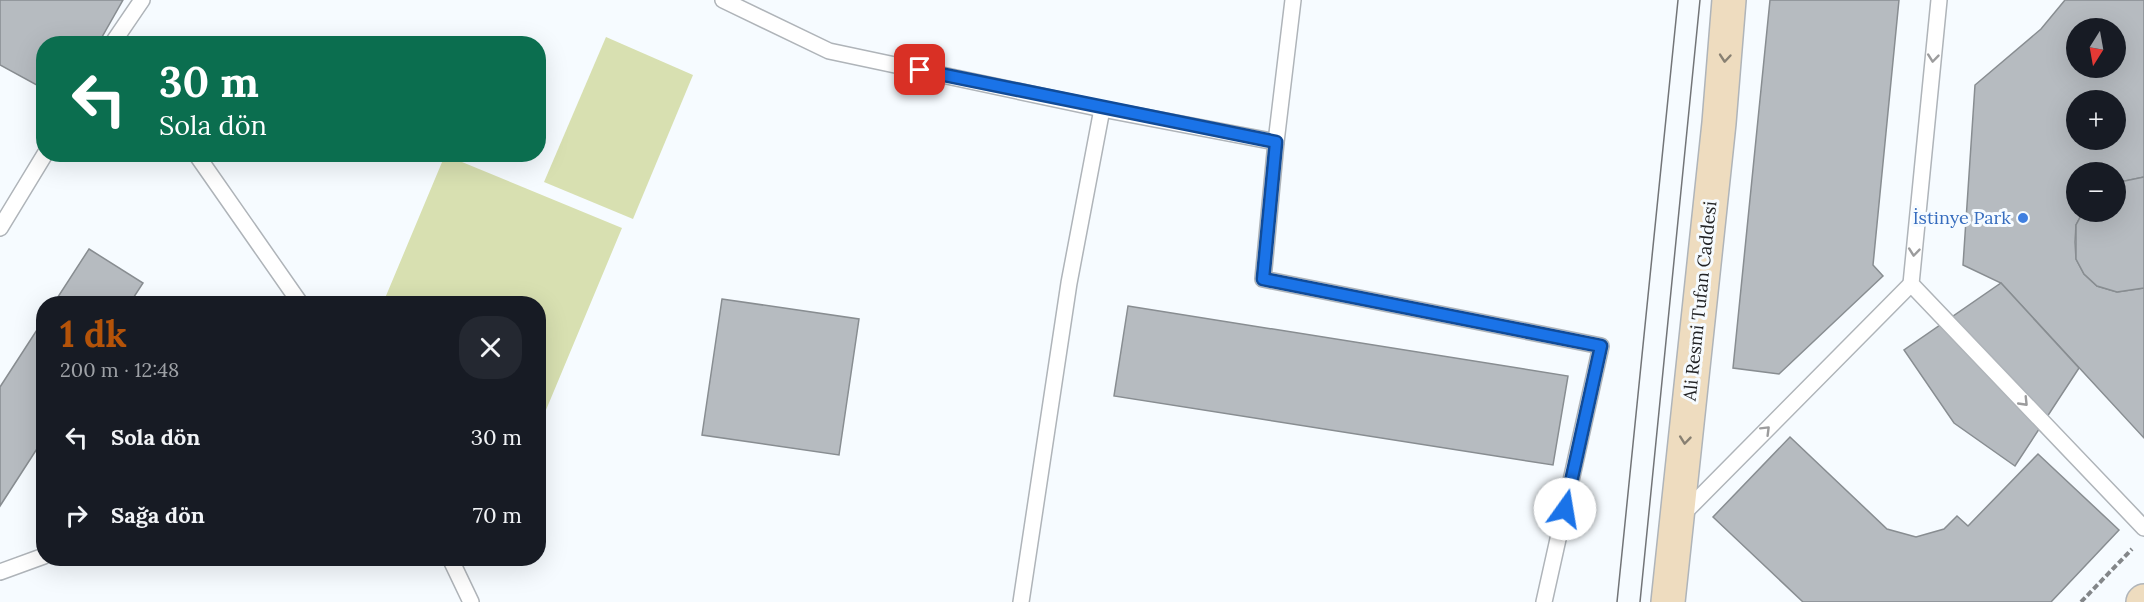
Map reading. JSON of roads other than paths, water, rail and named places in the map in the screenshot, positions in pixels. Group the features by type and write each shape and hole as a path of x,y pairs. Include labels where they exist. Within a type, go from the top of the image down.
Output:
{"main road":[{"name":"Ali Resmi Tufan Caddesi","path":"1668,602 1718,135 1729,0"}],"lane":[{"path":"119,36 142,0"},
{"path":"723,0 829,51 1276,142"},
{"path":"1293,0 1263,279 1601,346 1544,602"},
{"path":"1675,602 1684,513 1911,284 1939,0"},
{"path":"1021,602 1069,283 1102,108"},
{"path":"0,228 40,162"},
{"path":"201,162 295,296"},
{"path":"1911,284 2144,528"},
{"path":"0,572 36,559"},
{"path":"454,566 471,602"}],"tram line":[{"path":"1617,602 1678,0"},
{"path":"1640,602 1700,0"}],"place":[{"name":"İstinye Park","path":"2023,218"}]}
